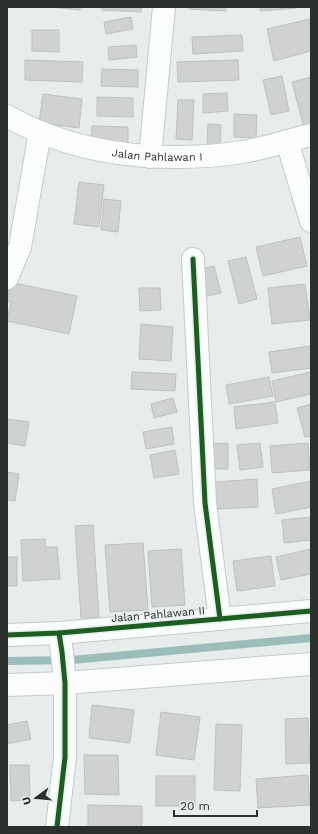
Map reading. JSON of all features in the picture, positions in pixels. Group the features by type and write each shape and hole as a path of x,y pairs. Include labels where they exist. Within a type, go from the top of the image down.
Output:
{"street":[{"path":"150,157 164,7"},
{"name":"Jalan Pahlawan I","path":"7,116 40,132 105,152 150,157 213,155 244,152 311,135"},
{"path":"7,278 20,247 40,132"},
{"path":"287,141 311,221"},
{"path":"193,259 205,503 220,619"},
{"name":"Jalan Pahlawan II","path":"7,635 62,659 220,619 311,611"},
{"path":"57,827 65,757 62,659"},
{"path":"7,685 62,659 311,664"}],"building":[{"path":"50,7 80,7 80,10"},
{"path":"102,7 141,7 141,12 102,10"},
{"path":"189,7 226,7 226,11 189,9"},
{"path":"260,7 297,7 297,8 260,11"},
{"path":"131,17 133,29 106,34 104,22"},
{"path":"310,19 311,51 274,61 267,29"},
{"path":"32,30 59,30 59,52 32,51"},
{"path":"242,35 243,51 193,54 192,37"},
{"path":"136,45 137,57 109,60 108,47"},
{"path":"25,60 83,62 82,82 25,80"},
{"path":"238,60 239,80 178,82 177,62"},
{"path":"102,69 138,70 138,87 101,86"},
{"path":"282,76 289,111 271,115 263,80"},
{"path":"311,77 311,126 304,128 292,82"},
{"path":"227,93 228,111 203,113 203,94"},
{"path":"43,94 82,99 79,128 39,123"},
{"path":"97,97 133,98 133,117 97,116"},
{"path":"178,100 194,100 192,140 176,139"},
{"path":"234,114 257,115 256,138 234,137"},
{"path":"208,124 221,125 220,147 207,146"},
{"path":"92,126 128,127 128,146 91,144"},
{"path":"79,182 104,185 99,227 74,224"},
{"path":"104,199 121,201 118,232 101,230"},
{"path":"300,237 307,266 263,276 256,247"},
{"path":"246,257 257,299 239,304 228,261"},
{"path":"214,266 221,293 203,297 197,270"},
{"path":"9,282 77,296 69,334 7,321 11,302 7,302"},
{"path":"305,284 310,320 272,324 268,288"},
{"path":"139,288 160,288 161,310 140,311"},
{"path":"141,324 173,327 171,361 139,359"},
{"path":"310,346 311,368 272,373 269,352"},
{"path":"132,372 176,374 175,391 131,389"},
{"path":"311,372 311,394 276,402 272,381"},
{"path":"269,377 273,396 229,404 226,385"},
{"path":"173,398 177,412 154,418 151,404"},
{"path":"275,402 278,423 236,429 234,407"},
{"path":"311,404 311,436 305,437 297,408"},
{"path":"7,419 29,422 25,446 7,443"},
{"path":"172,427 174,444 146,449 143,432"},
{"path":"228,443 228,469 209,469 208,444"},
{"path":"260,443 263,467 240,470 237,445"},
{"path":"308,443 310,470 272,473 270,446"},
{"path":"175,450 179,474 154,478 150,455"},
{"path":"7,472 19,474 15,501 7,500"},
{"path":"257,479 258,507 216,509 214,482"},
{"path":"311,481 311,507 276,514 272,489"},
{"path":"311,517 311,540 284,543 282,520"},
{"path":"93,525 99,617 81,618 75,526"},
{"path":"45,539 45,547 57,547 60,579 23,581 21,540"},
{"path":"143,543 148,610 110,612 105,545"},
{"path":"181,549 185,605 152,607 148,551"},
{"path":"311,549 311,574 281,580 276,557"},
{"path":"271,556 275,586 237,591 233,561"},
{"path":"7,557 17,557 17,586 7,586"},
{"path":"92,705 134,710 130,743 89,738"},
{"path":"161,712 200,717 194,760 156,755"},
{"path":"308,718 310,763 286,764 285,719"},
{"path":"27,721 31,739 7,744 7,725"},
{"path":"216,724 242,725 240,791 214,790"},
{"path":"84,755 118,755 119,795 85,794"},
{"path":"10,765 29,765 30,800 11,801"},
{"path":"308,775 310,805 258,808 256,779"},
{"path":"156,776 195,776 195,806 156,806"},
{"path":"88,805 142,806 142,827 88,827"}],"waterway":[{"path":"7,661 72,660 311,638"}],"cycle path":[{"path":"193,259 205,503 220,619"},
{"path":"7,635 59,633 311,611"},
{"path":"57,827 65,757 65,683 59,633"}]}
